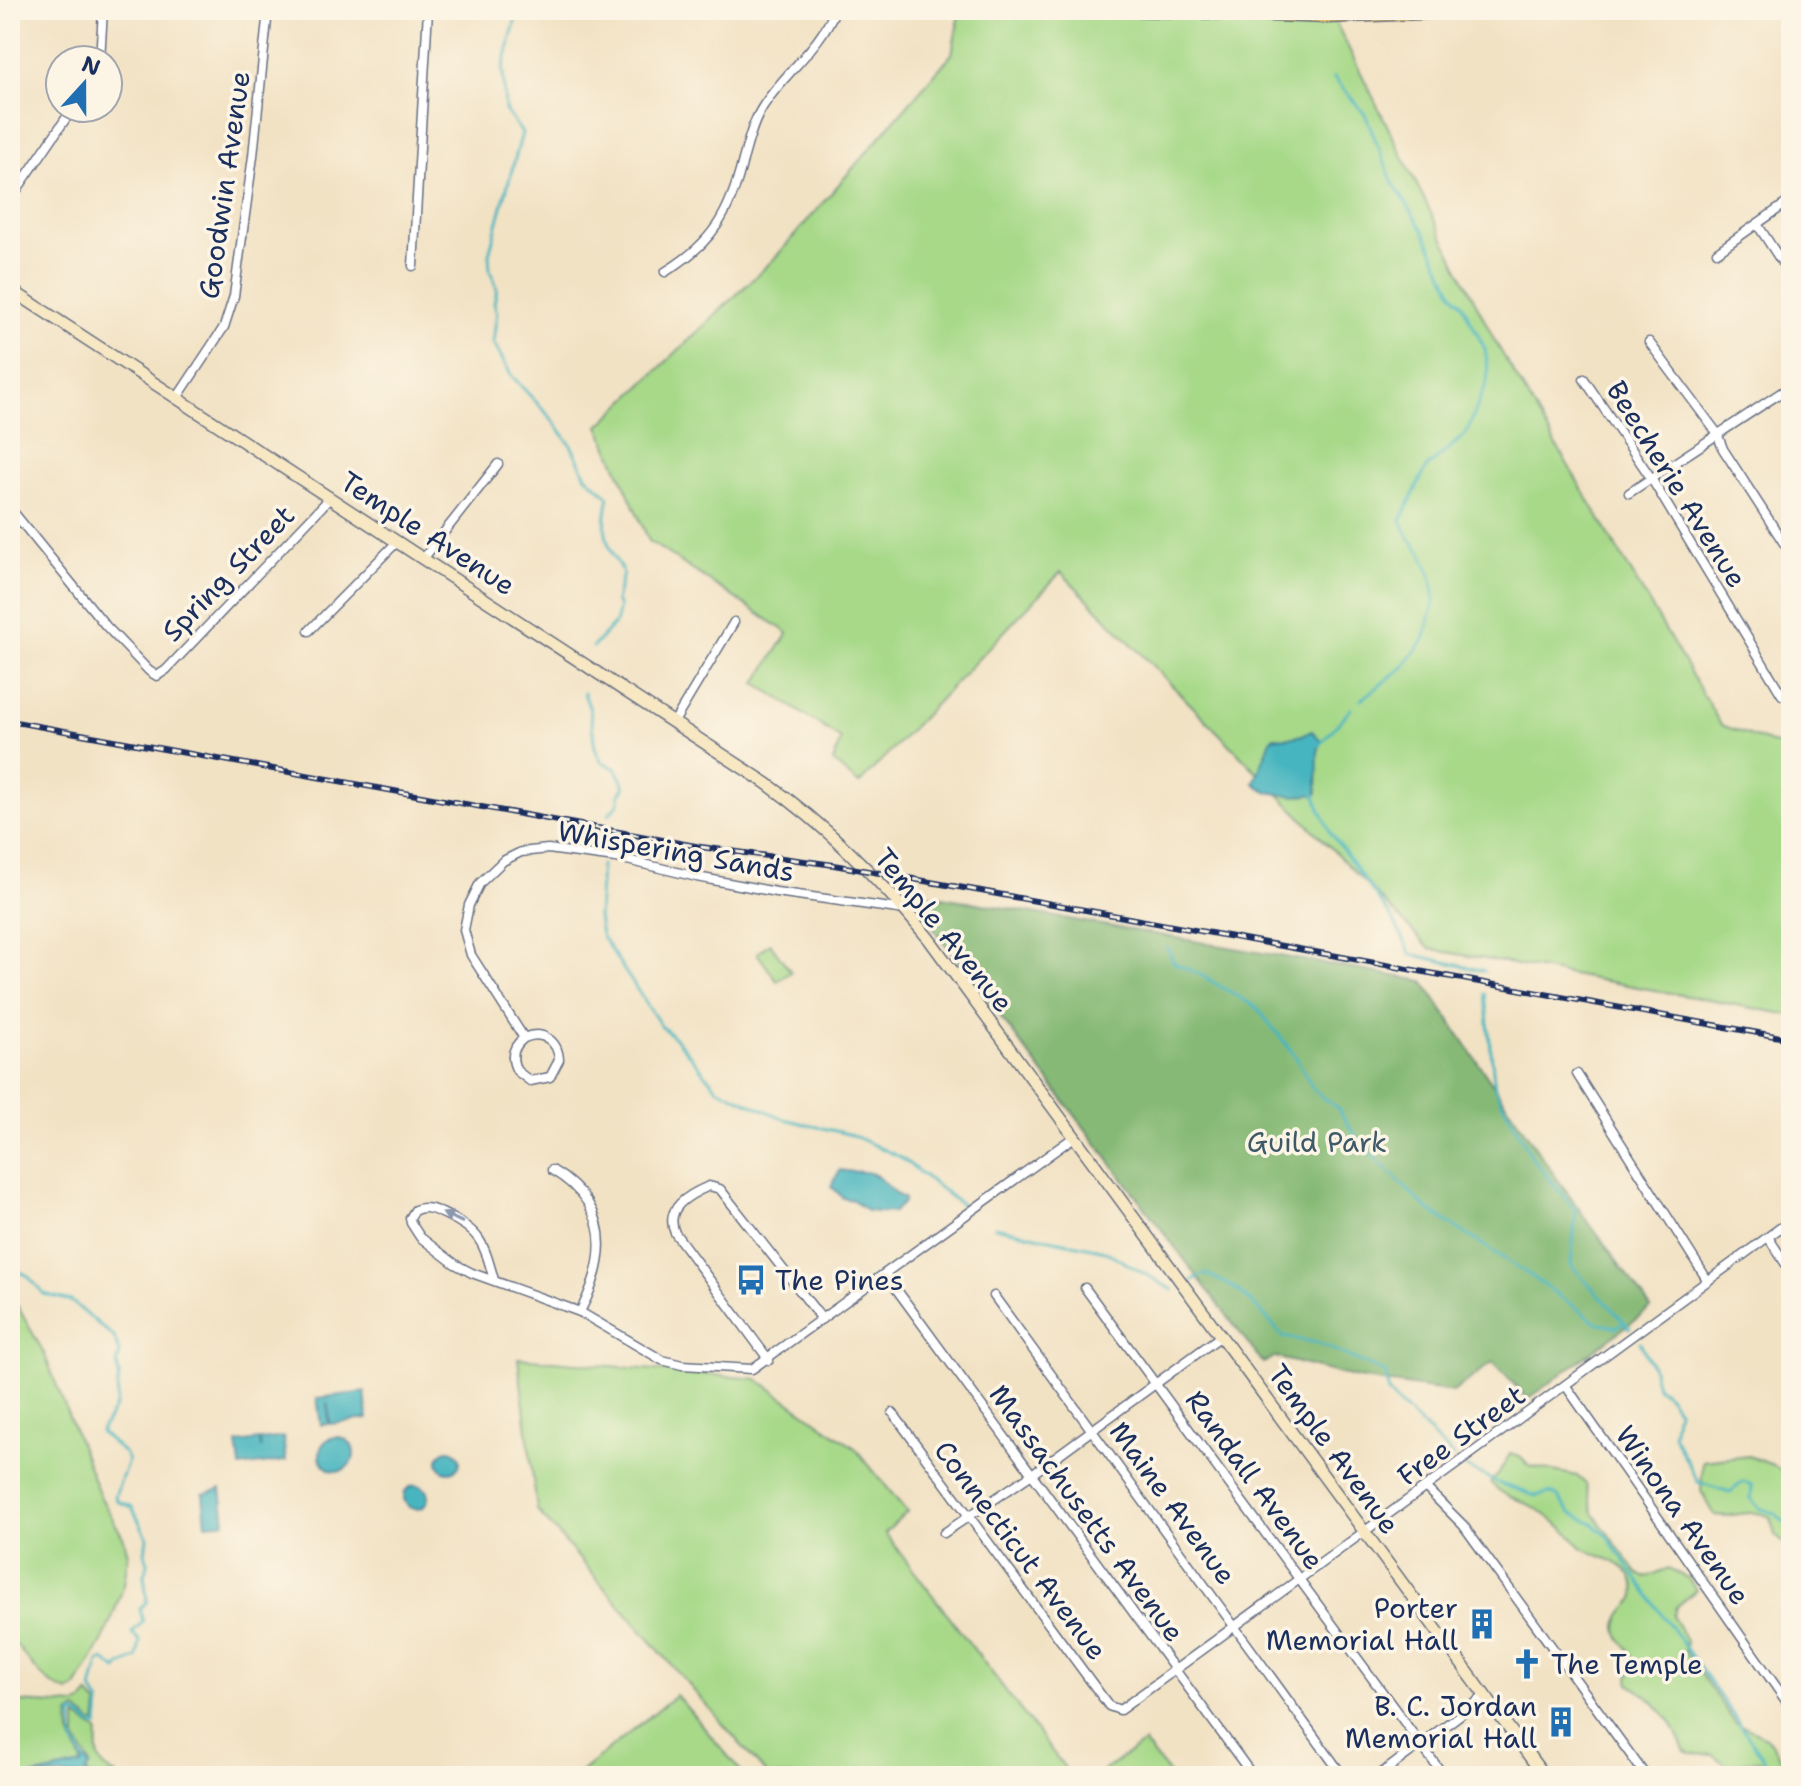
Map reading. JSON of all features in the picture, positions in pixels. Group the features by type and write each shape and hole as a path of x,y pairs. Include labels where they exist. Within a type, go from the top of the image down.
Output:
{"main road":[{"path":"1138,10 1327,17 1488,10"}],"street":[{"path":"101,44 103,10"},
{"name":"Goodwin Avenue","path":"177,398 224,327 239,277 268,10"},
{"path":"413,266 428,10"},
{"path":"665,272 694,251 723,219 731,204 759,113 806,54 835,10"},
{"path":"10,200 62,124"},
{"path":"1717,252 1791,200"},
{"path":"1757,224 1791,276"},
{"name":"Temple Avenue","path":"10,289 766,783 806,813 879,881 929,939 1544,1776"},
{"path":"1649,342 1717,433 1723,449 1791,554"},
{"name":"Beecherie Avenue","path":"1584,379 1651,478 1782,695"},
{"path":"1629,493 1791,386"},
{"path":"423,559 498,464"},
{"name":"Spring Street","path":"10,508 106,626 157,676 330,498"},
{"path":"309,631 397,542"},
{"path":"674,722 734,622"},
{"name":"Whispering Sands","path":"524,1038 477,965 464,930 469,905 480,883 503,861 521,852 548,849 623,859 776,892 905,910"},
{"path":"544,1036 556,1046 559,1060 550,1077 530,1081 517,1071 512,1056 514,1048 524,1038 544,1036"},
{"path":"1577,1074 1708,1281"},
{"path":"494,1280 483,1245 471,1228 430,1207 415,1210 410,1218 413,1228 436,1252 455,1264 494,1280 580,1312 671,1363 752,1369 769,1360 1074,1137"},
{"path":"552,1170 581,1192 594,1212 598,1226 599,1264 592,1289 580,1312"},
{"path":"769,1360 675,1233 671,1217 682,1202 704,1188 713,1186 720,1189 822,1319"},
{"name":"Free Street","path":"1117,1710 1127,1707 1791,1220"},
{"path":"1768,1237 1791,1272"},
{"name":"Massachusetts Avenue","path":"886,1275 1253,1776"},
{"name":"Randall Avenue","path":"1085,1288 1444,1776"},
{"name":"Maine Avenue","path":"994,1296 1343,1776"},
{"path":"944,1533 1094,1430 1221,1336"},
{"name":"Winona Avenue","path":"1566,1386 1791,1708"},
{"name":"Connecticut Avenue","path":"893,1413 1109,1706 1117,1710"},
{"path":"1426,1488 1463,1525 1646,1776"},
{"path":"1378,1776 1485,1696"}],"green space":[{"path":"960,10 1334,19 1495,341 1721,725 1791,750 1791,1015 1430,949 1061,572 859,784 833,762 841,739 756,683 788,633 649,541 599,426 775,258 952,54"},
{"name":"Guild Park","path":"925,894 1423,981 1555,1176 1651,1308 1528,1399 1493,1362 1453,1392 1357,1378 1275,1357 1263,1363 917,907"},
{"path":"770,943 791,972 777,981 757,953"},
{"path":"10,1293 44,1353 100,1496 124,1539 128,1555 124,1585 102,1642 76,1687 69,1692 43,1677 10,1638"},
{"path":"518,1358 757,1379 855,1448 907,1512 885,1533 1071,1776 768,1776 537,1510"},
{"path":"1510,1454 1520,1457 1529,1466 1577,1476 1586,1484 1593,1513 1638,1574 1650,1576 1668,1569 1688,1578 1696,1590 1676,1607 1673,1617 1686,1640 1685,1652 1735,1723 1767,1737 1786,1766 1781,1772 1784,1776 1777,1776 1761,1762 1750,1761 1729,1767 1713,1755 1685,1751 1671,1722 1653,1701 1630,1684 1634,1661 1617,1628 1620,1616 1636,1592 1631,1577 1620,1565 1582,1547 1567,1531 1537,1509 1506,1494 1490,1482 1498,1475"},
{"path":"1748,1456 1773,1465 1791,1478 1791,1550 1775,1535 1770,1517 1756,1513 1715,1515 1701,1491 1703,1461"},
{"path":"88,1694 98,1705 96,1723 77,1710 70,1714 69,1723 82,1765 32,1776 10,1776 10,1700 76,1705 84,1701"},
{"path":"676,1695 745,1776 576,1776"},
{"path":"76,1717 98,1731 101,1763 118,1776 89,1776 86,1773 90,1763 76,1740"},
{"path":"1144,1743 1171,1776 1096,1776"}],"water":[{"path":"1312,731 1321,741 1317,794 1292,796 1267,791 1254,783 1274,737 1293,737"},
{"path":"840,1170 873,1174 904,1198 904,1202 892,1213 867,1211 853,1200 843,1198 831,1186"},
{"path":"365,1392 368,1419 331,1424 327,1402 329,1424 321,1425 317,1398"},
{"path":"283,1437 286,1461 240,1467 237,1443 259,1440 261,1449 260,1440"},
{"path":"337,1437 349,1442 354,1454 349,1466 337,1471 325,1466 320,1454 325,1442"},
{"path":"449,1450 457,1453 460,1461 457,1469 449,1472 441,1469 438,1461 441,1453"},
{"path":"416,1485 425,1488 428,1497 425,1506 416,1509 407,1506 404,1497 407,1488"},
{"path":"221,1489 225,1522 206,1524 203,1494"},
{"path":"83,1758 90,1766 85,1772 89,1776 32,1776 82,1765"}],"waterway":[{"path":"518,10 503,69 505,110 522,133 489,254 490,270 497,289 493,342 511,375 571,445 586,476 609,497 605,529 623,573 616,601 619,607 615,623 593,647"},
{"path":"1333,77 1365,114 1392,181 1423,230 1453,293 1485,349 1488,371 1487,382 1466,434 1426,468 1401,520 1431,575 1435,600 1424,640 1404,666 1361,700"},
{"path":"584,693 590,710 595,748 601,761 616,769 625,787 619,795 619,803 609,814"},
{"path":"1319,745 1351,709"},
{"path":"1314,794 1330,832 1394,921 1411,954 1484,971"},
{"path":"602,849 604,840"},
{"path":"601,865 598,917 601,935 661,1026 676,1039 717,1088 784,1119 852,1135 900,1157 963,1206"},
{"path":"1167,948 1174,963 1256,1007 1294,1054 1314,1090 1338,1109 1360,1143 1426,1208 1599,1324 1617,1327 1624,1322"},
{"path":"1485,994 1495,1089 1533,1159 1576,1211 1571,1265 1630,1328"},
{"path":"10,1220 14,1225 17,1271 27,1275 44,1294 71,1301 114,1337 120,1353 116,1406 100,1432 125,1454 128,1461 115,1496 117,1501 132,1507 147,1537 145,1553 148,1563 144,1575 147,1601 140,1609 143,1621 132,1633 140,1641 137,1658 117,1670 104,1660 99,1661 92,1690 100,1703 98,1726 72,1714 73,1739 84,1760"},
{"path":"995,1227 1105,1251 1173,1290"},
{"path":"1193,1280 1204,1274 1227,1284 1257,1308 1283,1337 1318,1343 1386,1373 1388,1393 1453,1456"},
{"path":"1640,1342 1652,1366 1657,1387 1670,1397 1677,1410 1673,1435 1698,1482 1730,1492 1743,1482 1752,1485 1751,1499 1759,1508 1774,1513 1791,1527"},
{"path":"1464,1466 1536,1496 1550,1493 1557,1496 1571,1513 1591,1522 1606,1535 1776,1776"}],"railway":[{"path":"10,721 701,847 834,865 981,891 1791,1039"}],"place":[{"name":"The Pines","path":"751,1280"},
{"name":"Porter Memorial Hall","path":"1482,1624"},
{"name":"The Temple","path":"1527,1664"},
{"name":"B. C. Jordan Memorial Hall","path":"1561,1722"}]}
